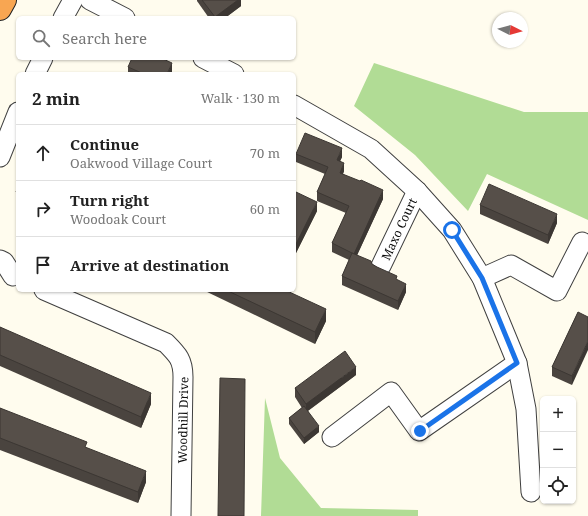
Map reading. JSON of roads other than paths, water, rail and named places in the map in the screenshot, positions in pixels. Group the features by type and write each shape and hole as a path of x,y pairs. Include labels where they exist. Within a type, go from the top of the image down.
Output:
{"highway":[{"path":"0,9 5,0"}],"street":[{"path":"64,16 73,0"},
{"path":"90,0 121,16"},
{"path":"36,72 42,60"},
{"path":"207,60 230,72"},
{"path":"296,108 370,149 417,191 452,230 482,278 517,363 526,409 531,492"},
{"path":"0,157 16,117"},
{"name":"Maxo Court","path":"381,266 417,191"},
{"path":"482,278 511,265 557,290 582,242"},
{"path":"0,260 4,262 10,277"},
{"name":"Woodhill Drive","path":"49,292 166,343 182,362 181,516"},
{"path":"332,437 391,392 420,431 517,363"}]}
